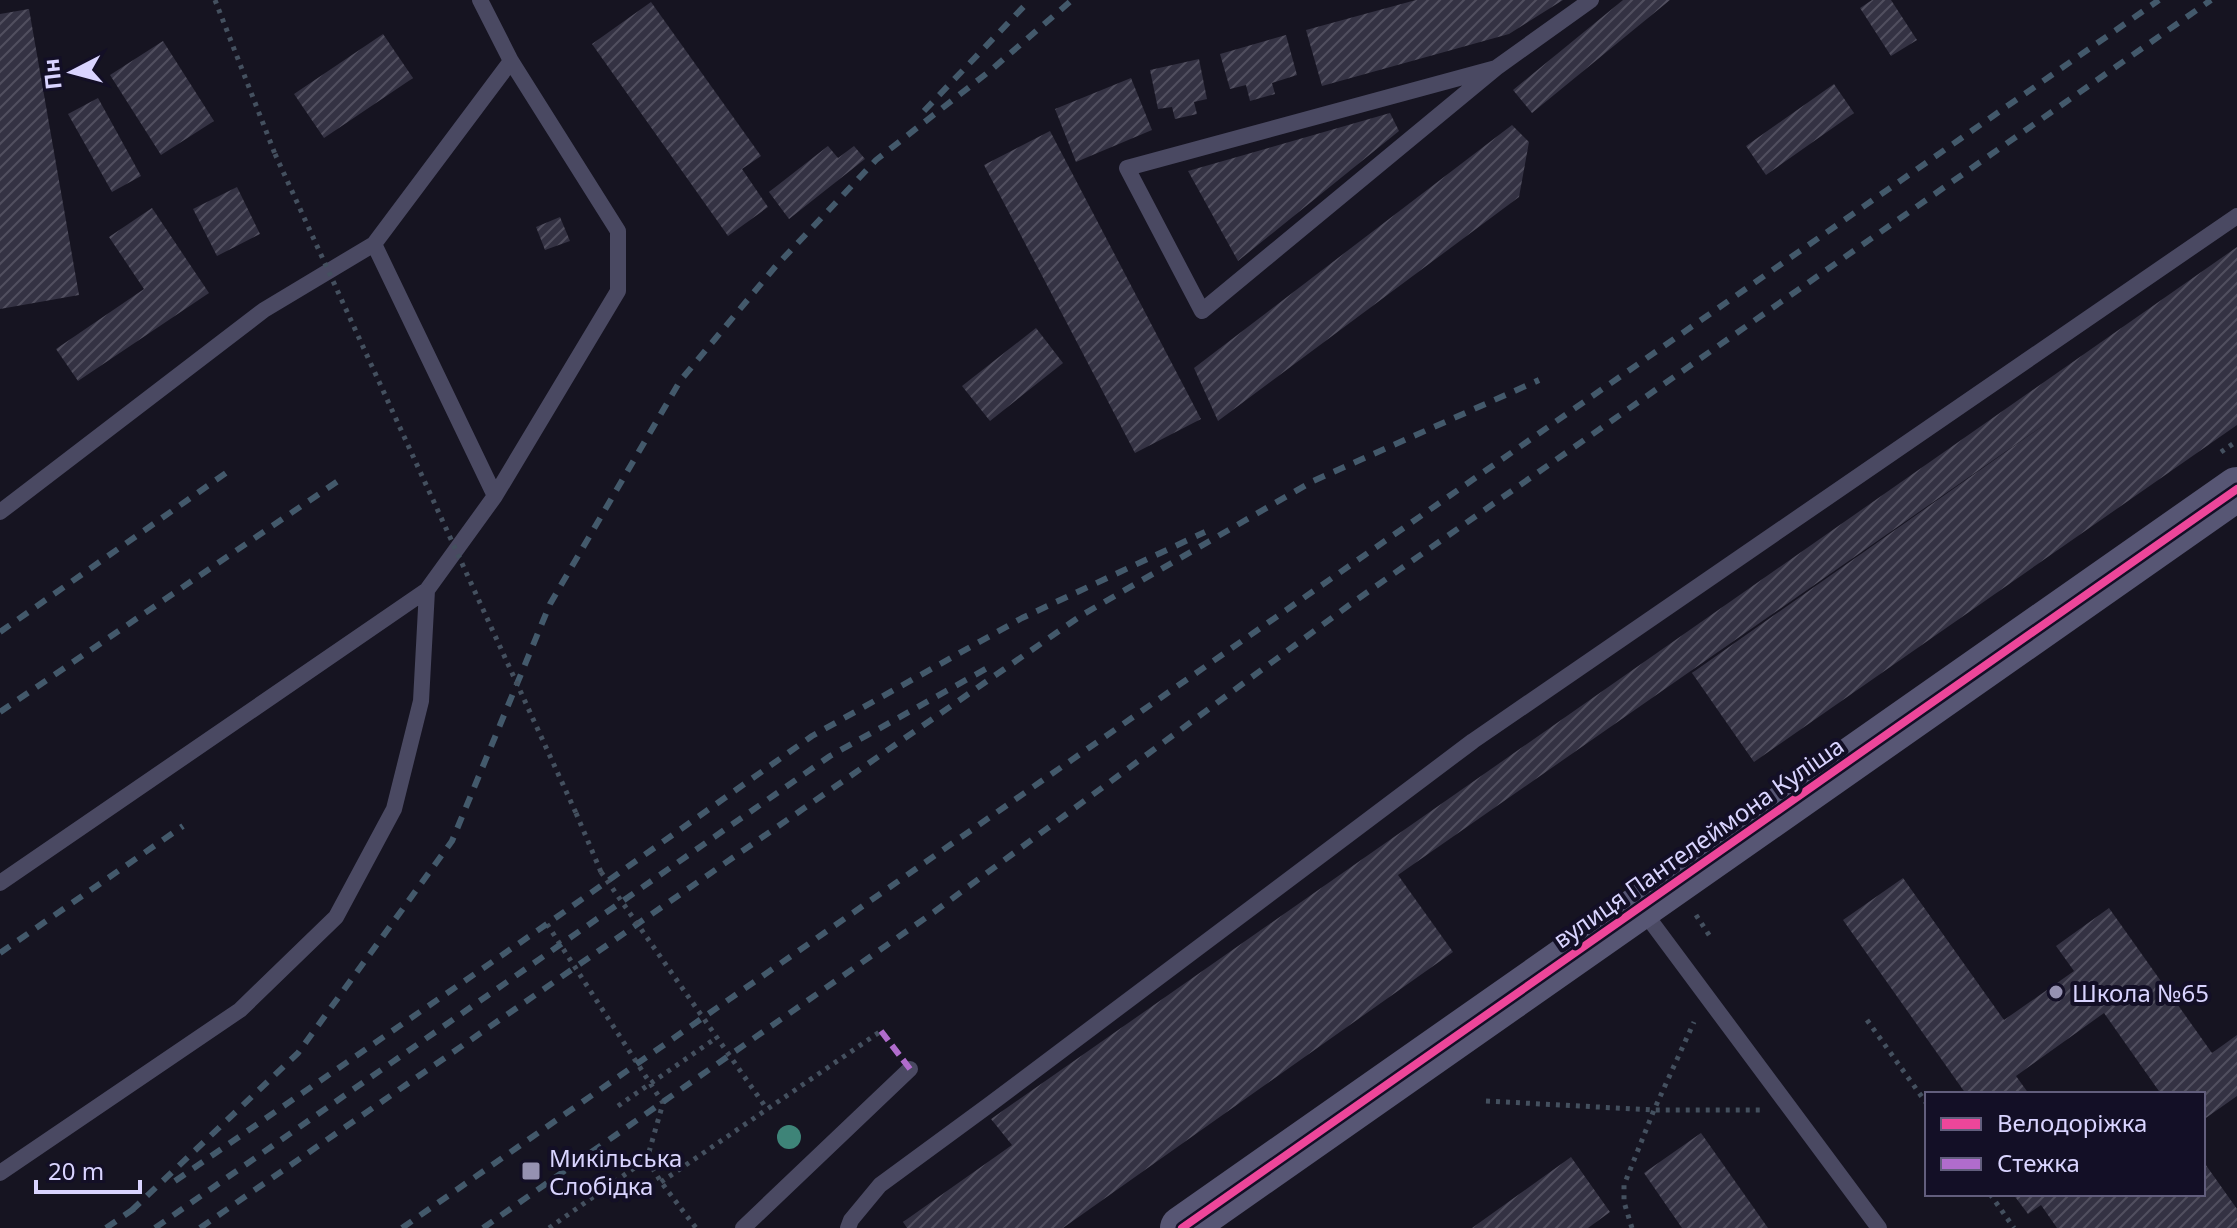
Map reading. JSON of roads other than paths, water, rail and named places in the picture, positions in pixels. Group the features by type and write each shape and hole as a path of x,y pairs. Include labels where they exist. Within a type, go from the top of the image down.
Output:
{"street":[{"name":"вулиця Пантелеймона Куліша","path":"1182,1228 2237,489"}],"lane":[{"path":"0,883 427,590 495,496 618,291 618,231 511,61 480,0"},
{"path":"1496,68 1127,168 1202,311 1496,68 1591,0"},
{"path":"0,512 264,310 374,244 511,61"},
{"path":"848,1228 880,1185 1473,741 2237,216"},
{"path":"374,244 495,496"},
{"path":"0,1173 240,1010 336,917 394,809 421,701 427,590"},
{"path":"1641,907 1879,1228"},
{"path":"743,1228 910,1069"}],"railway":[{"path":"924,111 1030,0"},
{"path":"131,1211 298,1053 452,841 550,604 680,381 775,267 876,160 991,70 1072,0"},
{"path":"402,1228 2159,0"},
{"path":"483,1228 934,912 1352,603 2211,0"},
{"path":"200,1228 1082,615 1313,481 1539,380"},
{"path":"0,632 233,468"},
{"path":"0,712 338,481"},
{"path":"175,1181 812,736 1022,618 1205,532"},
{"path":"155,1228 830,756 991,666"},
{"path":"0,953 183,826"},
{"path":"106,1228 138,1206"}],"place":[{"name":"Школа №65","path":"2056,992"},
{"name":"Микільська Слобідка","path":"531,1171"}]}
